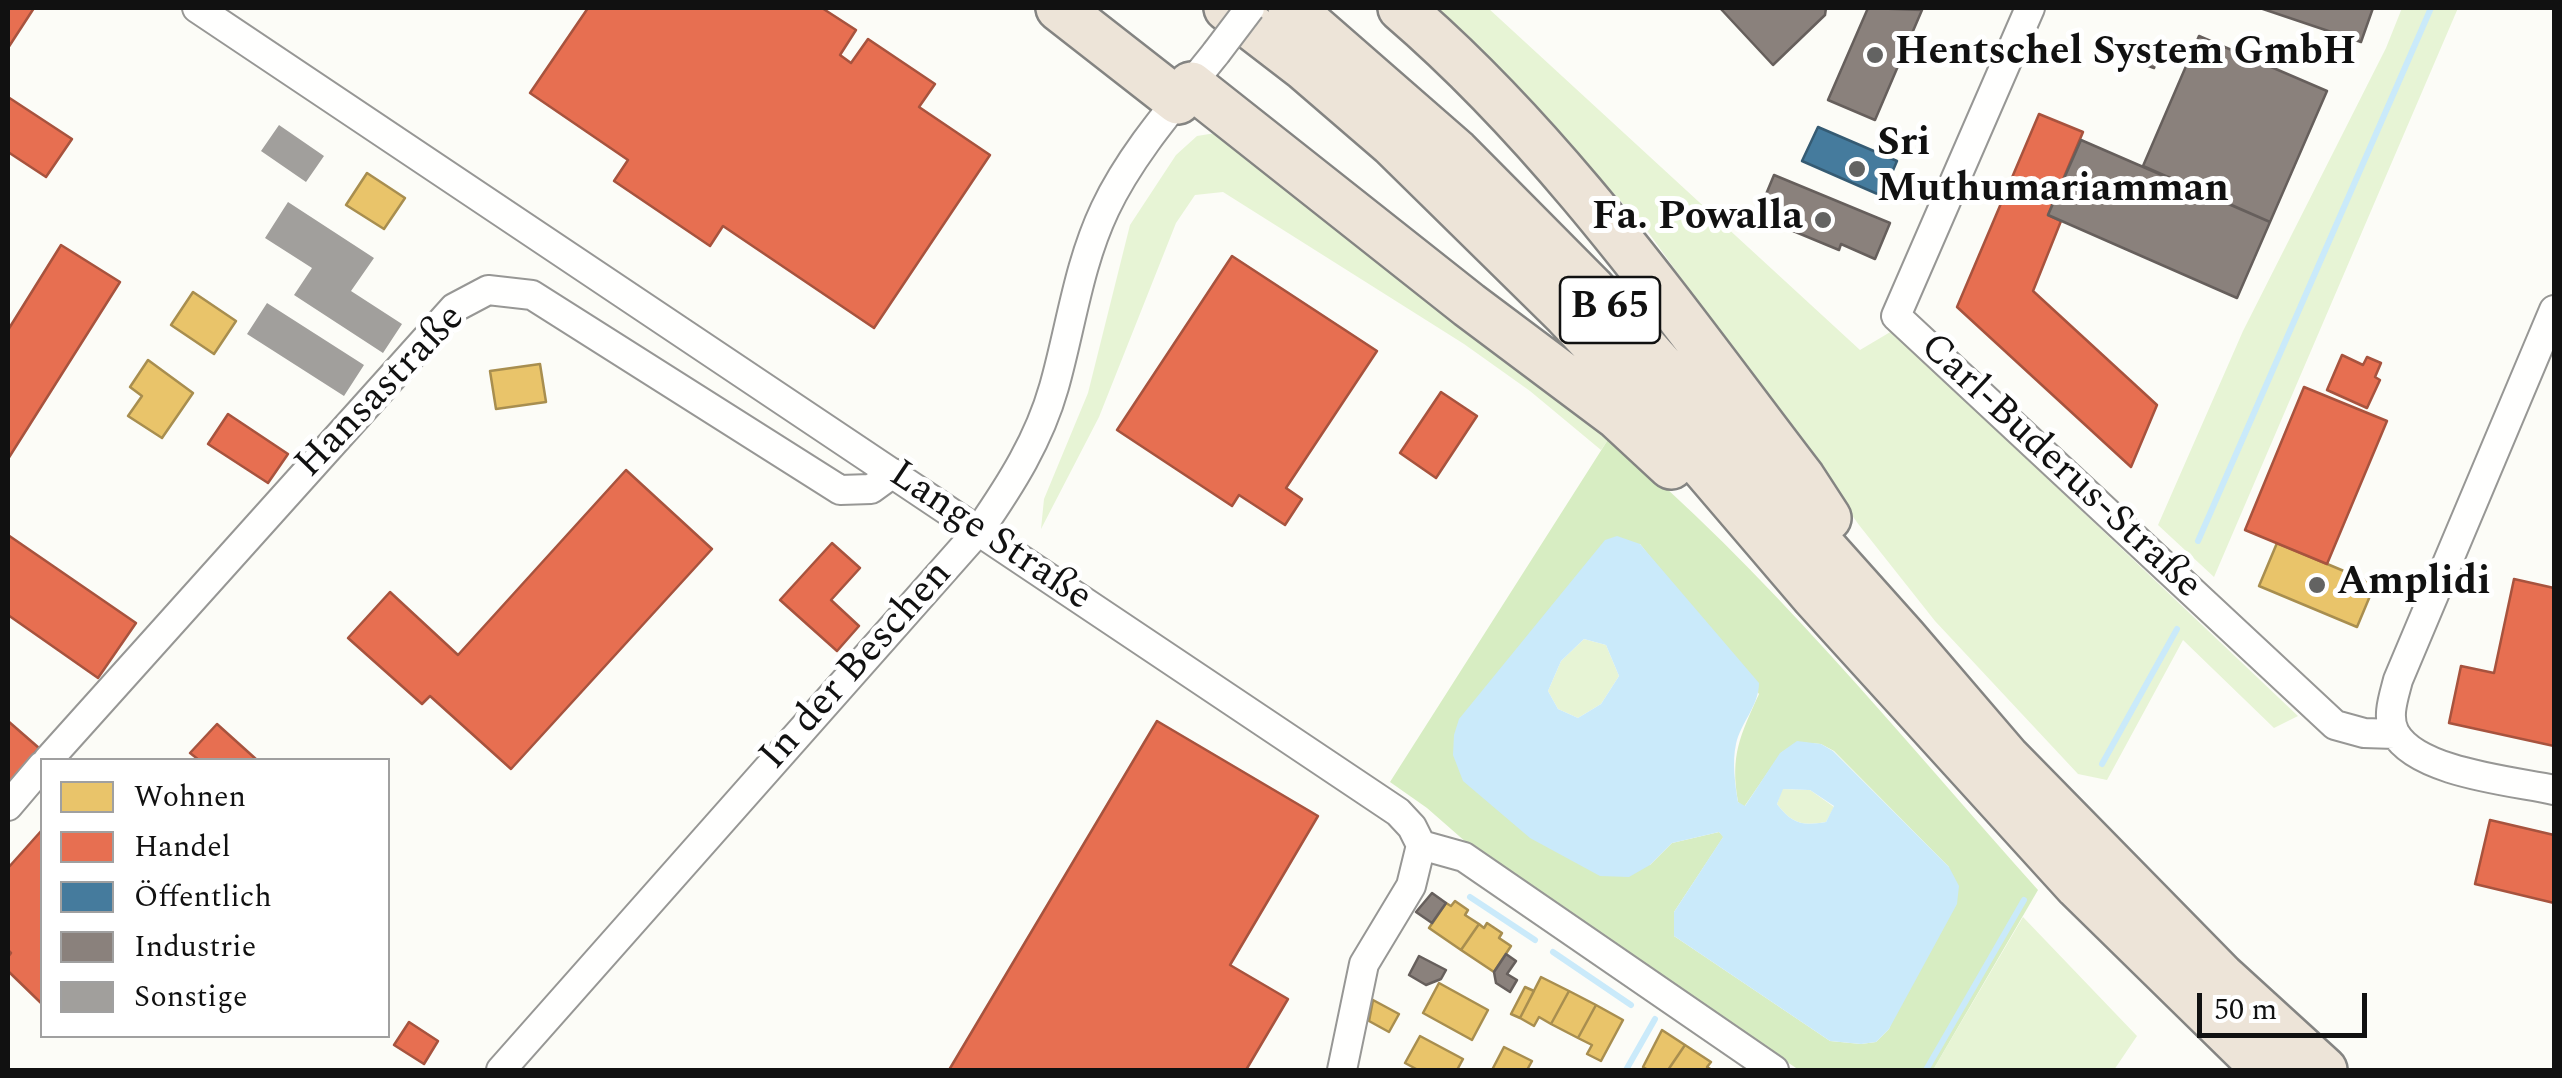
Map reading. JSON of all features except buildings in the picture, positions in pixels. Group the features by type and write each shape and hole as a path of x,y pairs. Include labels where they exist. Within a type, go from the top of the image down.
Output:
{"highway":[{"path":"1059,8 1195,80 1469,305 1617,416 1815,597"},
{"name":"B 65","path":"1227,8 1392,143 1488,236 1643,396 1815,597 2078,886 2266,1070"},
{"name":"B 65","path":"1290,8 1456,152 1591,288 2006,757 2222,976 2324,1070"},
{"path":"1401,8 1448,48 1591,202 1802,478 1904,638"}],"street":[{"name":"Lange Straße","path":"196,8 1398,812 1412,826 1421,845"},
{"name":"In der Beschen","path":"500,1070 980,529 1019,472 1038,432 1054,390 1078,284 1104,211 1122,176 1250,8"},
{"name":"Carl-Buderus-Straße","path":"2030,8 1896,316 2335,725 2364,733 2395,734"},
{"name":"Hansastraße","path":"50,758 454,308 488,290 532,295 840,490 870,489 893,472"},
{"path":"2554,310 2398,680 2390,714 2395,734 2417,754 2445,767 2554,790"},
{"path":"8,806 40,768"},
{"path":"1342,1070 1364,964 1411,886 1421,845 1464,856 1762,1067"}],"green space":[{"path":"1431,8 1488,8 1860,350 1892,331 2298,716 2274,728 2183,640 2107,780 2078,774 1935,621 1859,525 1643,225 1544,119"},
{"path":"2402,8 2458,8 2214,577 2158,525 2243,331 2386,48"},
{"path":"1222,132 1609,438 1601,450 1530,391 1464,344 1223,192 1195,195 1176,223 1099,417 1041,529 1044,499 1088,393 1130,225 1176,155 1197,136"},
{"path":"1609,438 1723,542 1777,598 2038,890 1933,1070 1799,1070 1483,857 1390,782","holes":["1640,544 1759,694 1738,746 1738,802 1744,807 1781,753 1797,742 1821,744 1834,751 1949,867 1889,1029 1876,1042 1830,1041 1674,936 1674,912 1724,836 1719,832 1672,843 1650,865 1464,781"]},
{"path":"1584,639 1606,645 1619,676 1601,704 1578,718 1558,709 1548,691 1561,661"},
{"path":"1782,789 1810,790 1834,807 1826,822 1798,822 1777,804"},
{"path":"2023,917 2137,1036 2114,1070 1933,1070"}],"water":[{"path":"1617,536 1640,544 1759,683 1736,744 1738,802 1745,806 1780,753 1797,741 1821,744 1833,751 1949,867 1959,886 1957,904 1889,1029 1876,1042 1830,1041 1674,936 1674,912 1723,837 1719,832 1672,843 1650,865 1629,877 1600,876 1530,838 1463,781 1453,755 1459,719 1605,540","holes":["1584,639 1606,645 1619,676 1601,704 1578,718 1558,709 1548,691 1561,661","1783,789 1810,790 1834,806 1826,822 1793,820 1777,804"]}],"waterway":[{"path":"2198,541 2431,8"},
{"path":"2102,764 2177,629"},
{"path":"1470,897 1535,940"},
{"path":"1926,1070 2024,900"},
{"path":"1553,952 1631,1005"},
{"path":"1626,1070 1655,1019"}],"place":[{"name":"Hentschel System GmbH","path":"1875,55"},
{"name":"Sri Muthumariamman","path":"1857,169"},
{"name":"Fa. Powalla","path":"1823,220"},
{"name":"Amplidi","path":"2317,585"}]}
